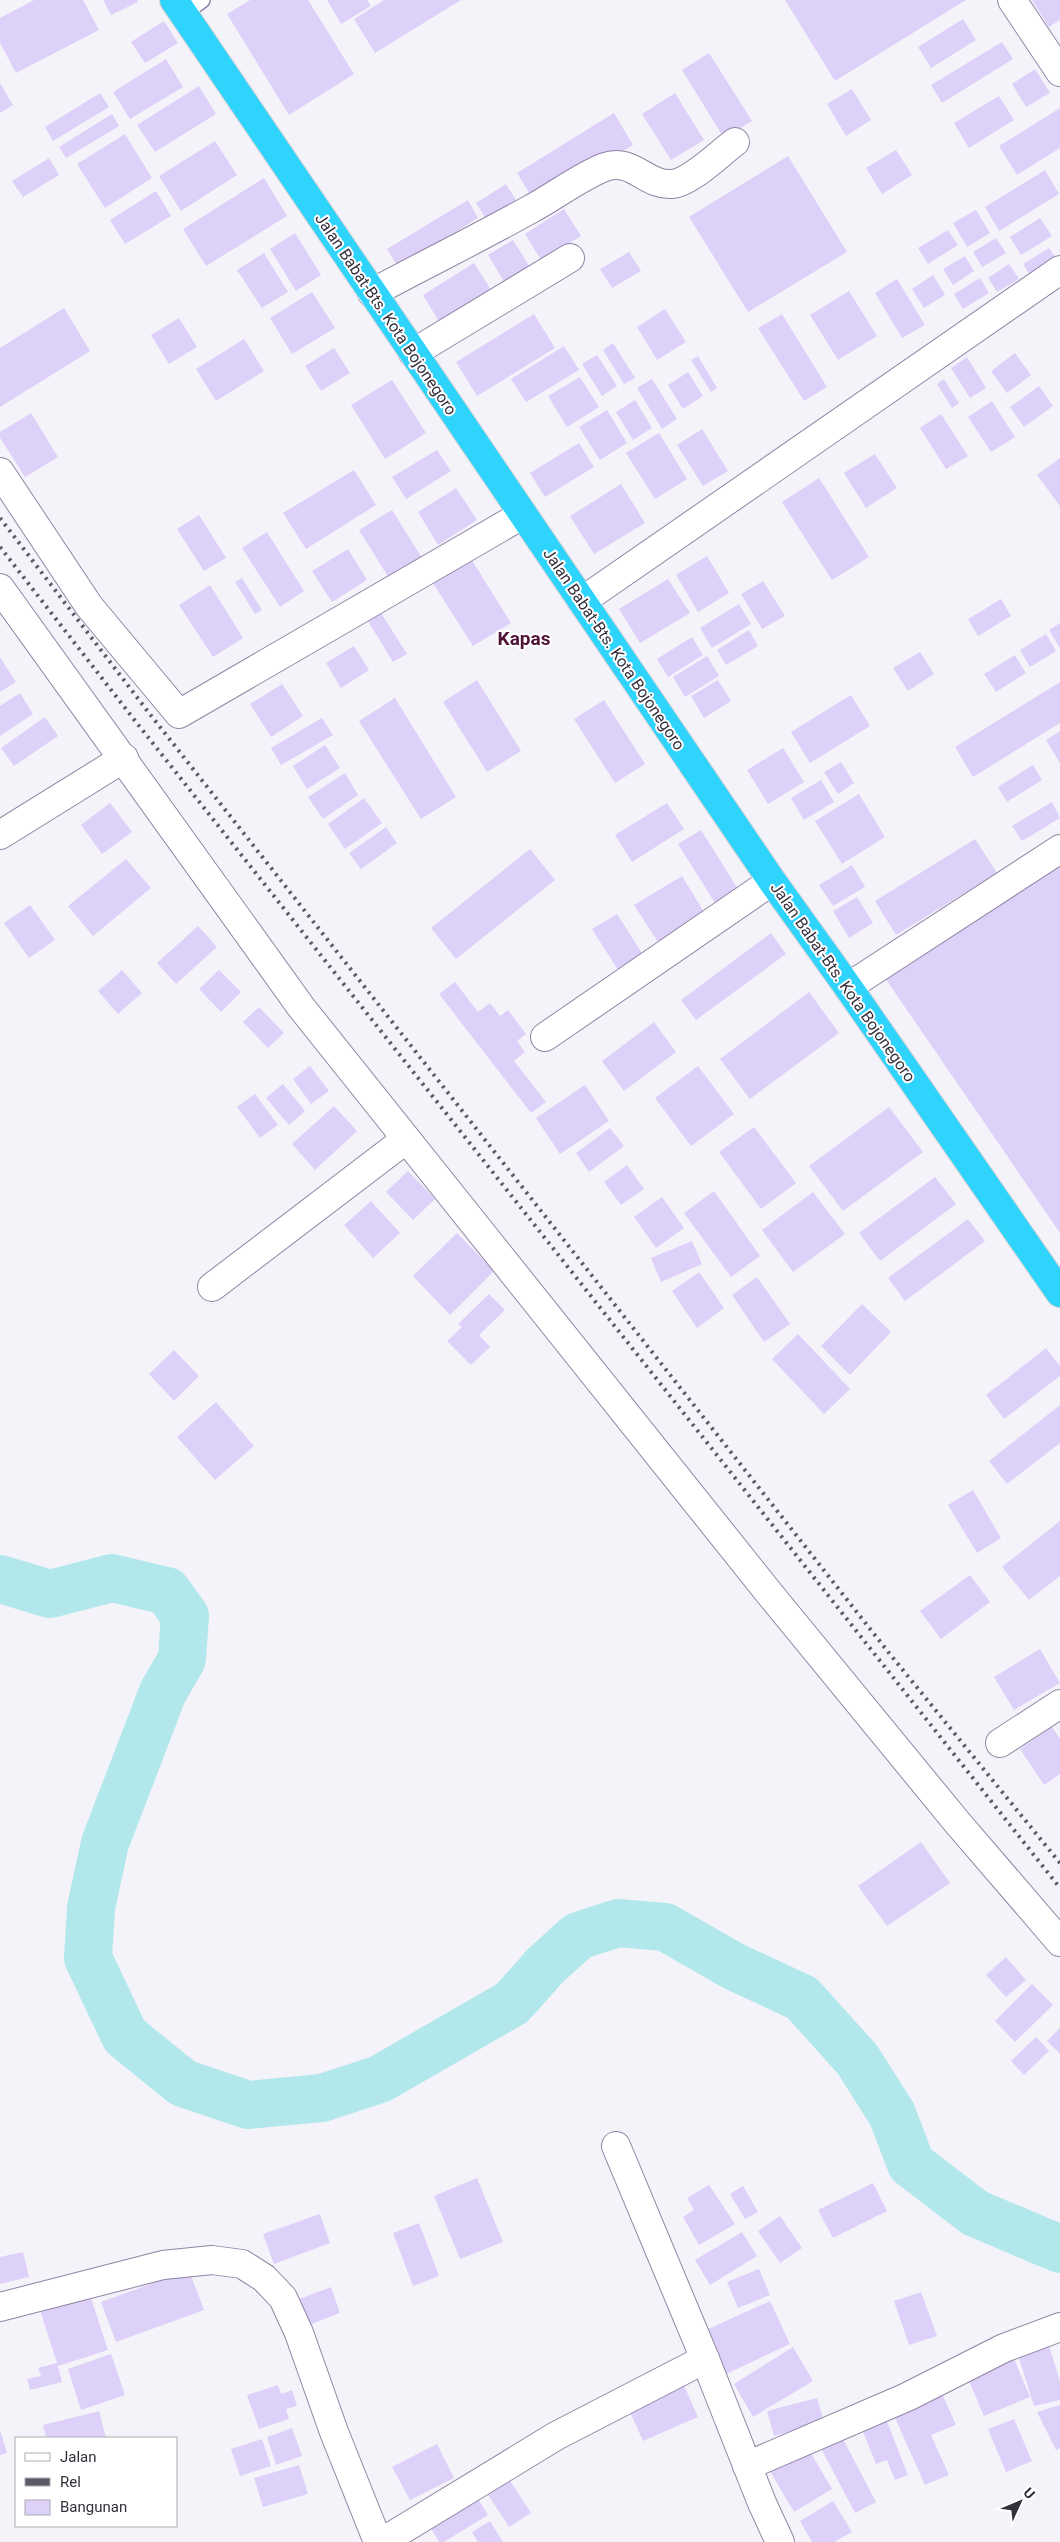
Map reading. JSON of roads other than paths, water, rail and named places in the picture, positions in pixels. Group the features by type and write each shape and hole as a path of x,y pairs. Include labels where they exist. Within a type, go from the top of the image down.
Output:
{"highway":[{"name":"Jalan Babat-Bts. Kota Bojonegoro","path":"186,5 372,293 522,515 772,881 848,987 1060,1293"}],"street":[{"path":"1012,0 1060,72"},
{"path":"372,293 604,168 619,164 632,167 657,182 674,184 695,173 735,142"},
{"path":"414,353 570,258"},
{"path":"582,601 1060,270"},
{"path":"0,472 88,606 179,714 522,515"},
{"path":"0,588 124,758 301,1007 405,1140 464,1209 769,1593 950,1814 1060,1942"},
{"path":"0,835 124,758"},
{"path":"848,987 1060,849"},
{"path":"545,1037 772,881"},
{"path":"212,1287 405,1140"},
{"path":"1000,1743 1060,1704"},
{"path":"616,2146 705,2359 746,2466 780,2542"},
{"path":"0,2307 163,2265 212,2260 242,2264 264,2278 283,2298 299,2333 334,2432 378,2542"},
{"path":"746,2466 907,2397 1004,2348 1060,2327"},
{"path":"382,2542 556,2436 705,2359"}],"waterway":[{"path":"0,1579 50,1594 112,1578 167,1591 185,1616 182,1659 163,1692 105,1843 91,1908 88,1958 125,2036 183,2083 248,2105 322,2098 380,2079 512,2003 545,1966 578,1936 618,1923 665,1927 735,1967 802,1998 857,2059 892,2114 911,2164 975,2213 1060,2249"}],"railway":[{"path":"0,518 149,713 889,1653 1060,1863"},
{"path":"0,547 136,722 1060,1888"}],"district":[{"name":"Kapas","path":"524,638"}]}
